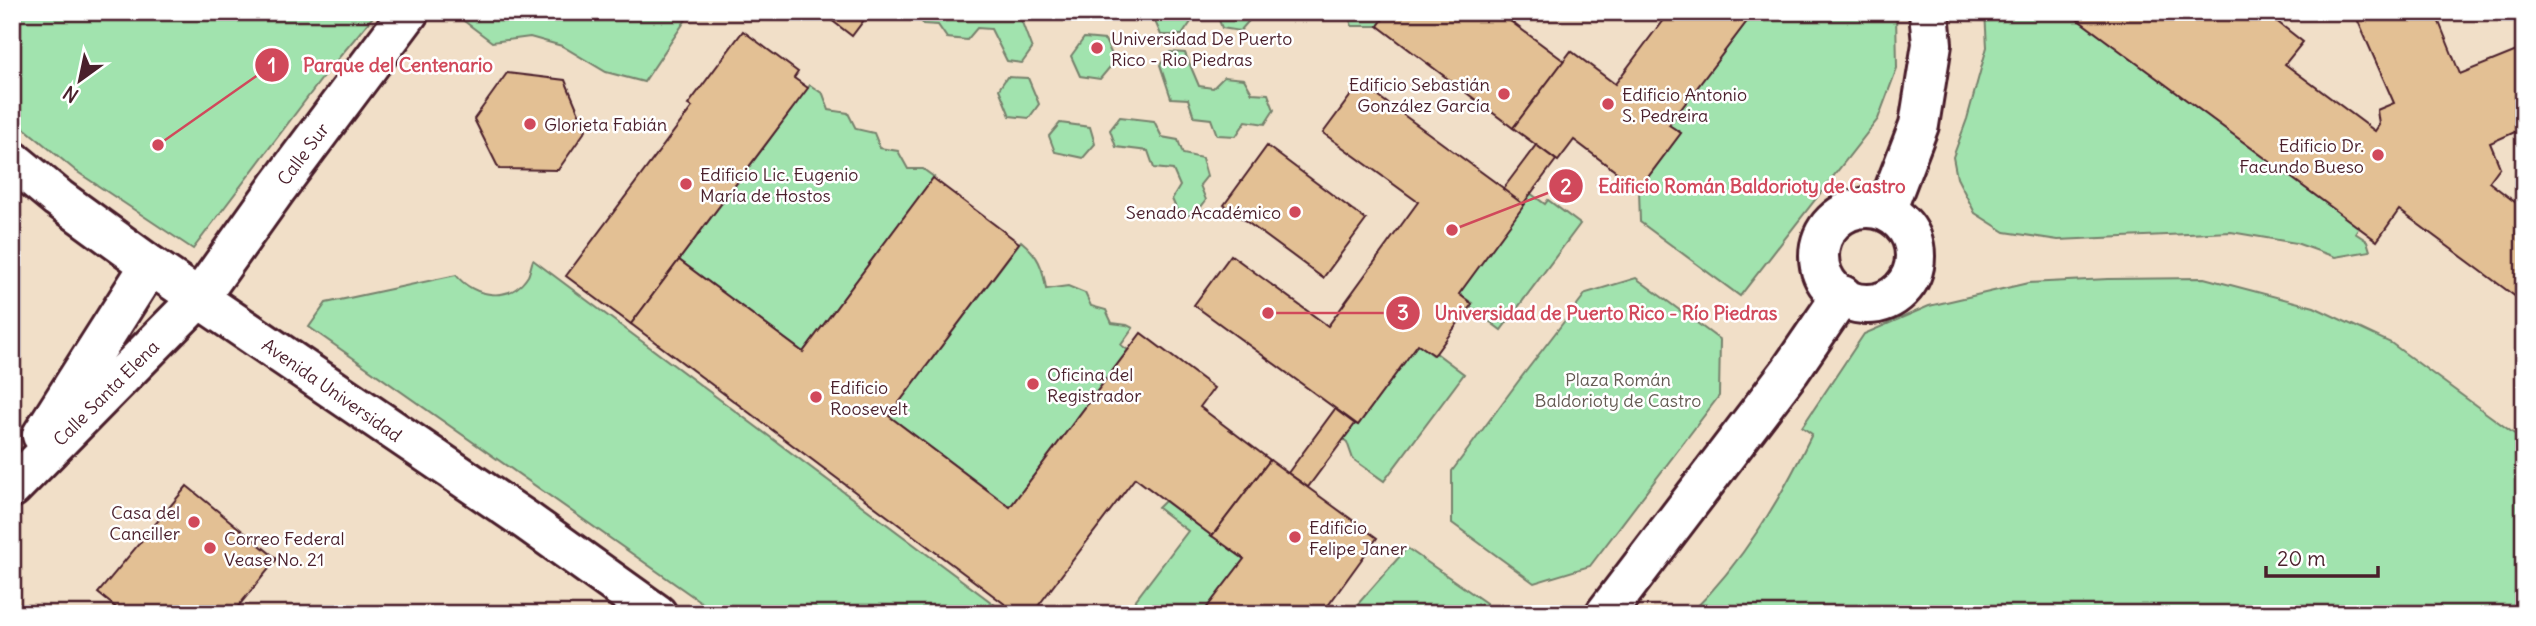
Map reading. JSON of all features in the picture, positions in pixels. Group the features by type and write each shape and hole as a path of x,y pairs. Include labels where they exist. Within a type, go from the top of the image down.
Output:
{"street":[{"name":"Calle Sur","path":"199,298 409,12"},
{"path":"1886,211 1919,125 1932,44 1929,12"},
{"name":"Avenida Universidad","path":"12,160 58,198 150,265 527,521 657,614"},
{"path":"1866,208 1886,211 1901,222 1911,237 1915,256 1912,274 1901,290 1886,300 1867,304 1849,300 1833,290 1822,274 1818,255 1822,237 1833,222 1848,211 1866,208"},
{"name":"Calle Santa Elena","path":"12,482 150,265"},
{"path":"1605,614 1790,371 1842,296"},
{"name":"Calle Santa Elena","path":"12,488 199,298"}],"shaded area":[{"path":"12,12 2524,12 2524,614 12,614"}],"green space":[{"path":"12,12 377,12 326,73 193,249 76,171 12,118"},
{"path":"452,12 691,12 644,82 606,72 562,46 530,37 492,42"},
{"path":"918,12 1001,12 1003,16 1020,17 1032,49 1022,63 1007,61 991,29 977,28 967,40 947,38 938,25 923,24"},
{"path":"1151,12 1186,12 1191,22 1182,35 1161,35"},
{"path":"1216,12 1253,12 1254,15 1240,31 1222,28"},
{"path":"1347,12 1388,12 1378,26 1352,26"},
{"path":"1754,12 1896,12 1897,68 1878,119 1740,296 1640,222 1639,189 1681,133 1669,125"},
{"path":"1985,12 2083,12 2078,19 2359,227 2355,233 2367,241 2370,251 2335,257 2296,243 2231,232 2058,240 2005,232 1975,213 1957,178 1953,157 1967,119 1987,47"},
{"path":"1084,38 1105,40 1115,61 1100,79 1080,76 1071,56"},
{"path":"1170,52 1185,53 1199,86 1213,88 1224,77 1244,79 1252,93 1268,94 1274,110 1265,124 1246,121 1236,136 1217,135 1211,119 1194,117 1188,99 1171,98 1160,65"},
{"path":"1007,77 1028,78 1039,104 1029,118 1010,116 999,89"},
{"path":"810,85 823,94 829,110 848,113 856,129 874,133 880,148 898,151 908,169 923,169 934,177 803,352 679,260"},
{"path":"1120,117 1154,121 1162,137 1178,140 1183,154 1202,158 1207,176 1200,185 1206,200 1195,215 1179,215 1172,199 1180,186 1173,170 1154,168 1148,151 1116,147 1110,130"},
{"path":"1060,123 1090,127 1095,144 1083,158 1055,152 1049,136"},
{"path":"1530,193 1545,204 1548,200 1580,224 1501,330 1470,307 1472,303 1459,294"},
{"path":"1021,241 1039,262 1046,289 1068,286 1085,293 1091,306 1106,310 1112,323 1133,328 1121,345 1128,350 1010,507 889,416"},
{"path":"533,260 1007,614 718,614 309,327 326,303 456,275 472,288 502,294 521,285 528,276"},
{"name":"Plaza Román Baldorioty de Castro","path":"1636,278 1720,340 1719,396 1590,566 1534,583 1452,523 1452,471 1586,293"},
{"path":"2204,278 2314,307 2391,343 2524,441 2524,614 1690,614 1727,573 1759,529 1812,434 1802,427 1864,334 1929,306 2028,283"},
{"path":"1418,344 1433,355 1436,353 1464,374 1384,481 1353,459 1347,442 1343,439 1355,424 1358,425"},
{"path":"1165,501 1244,559 1202,614 1125,614 1188,531 1158,508"},
{"path":"1407,548 1486,603 1485,614 1349,614"}],"building":[{"path":"821,12 870,12 852,36"},
{"name":"Edificio Sebastián González García","path":"1388,12 1498,12 1564,61 1513,128 1378,26"},
{"name":"Edificio Antonio S. Pedreira","path":"1669,12 1754,12 1669,125 1681,133 1639,189 1574,140 1558,161 1513,128 1571,51 1615,84"},
{"name":"Edificio Dr. Facundo Bueso","path":"2083,12 2265,12 2303,42 2285,64 2375,131 2379,125 2377,110 2394,103 2354,12 2435,12 2460,74 2524,48 2524,128 2490,143 2500,167 2489,182 2524,209 2524,303 2399,210 2377,241 2077,19"},
{"name":"Edificio Lic. Eugenio María de Hostos","path":"743,31 798,72 794,78 808,88 631,324 566,276 692,107 688,105"},
{"name":"Glorieta Fabián","path":"507,73 565,80 586,130 558,170 499,169 474,119"},
{"path":"1360,83 1525,204 1459,294 1472,304 1436,353 1434,355 1418,344 1358,425 1194,305 1231,255 1328,326 1418,202 1323,133"},
{"path":"1536,145 1556,160 1523,204 1503,189"},
{"name":"Senado Académico","path":"1267,146 1366,220 1323,278 1224,205"},
{"name":"Edificio Roosevelt","path":"933,178 1019,243 889,416 1010,507 1141,333 1214,388 1200,407 1270,460 1212,536 1135,478 1032,614 1018,614 631,324 679,260 803,352"},
{"path":"1335,409 1355,424 1308,487 1288,473"},
{"name":"Edificio Felipe Janer","path":"1270,460 1377,538 1322,614 1315,614 1309,609 1305,614 1202,614 1244,559 1212,536"},
{"name":"Casa del Canciller","path":"187,486 277,559 232,614 124,614 98,593"}],"place":[{"name":"Universidad De Puerto Rico - Rio Piedras","path":"1097,48"},
{"name":"Edificio Sebastián González García","path":"1504,94"},
{"name":"Edificio Antonio S. Pedreira","path":"1608,104"},
{"name":"Glorieta Fabián","path":"530,124"},
{"name":"Parque del Centenario","path":"158,145"},
{"name":"Edificio Dr. Facundo Bueso","path":"2378,155"},
{"name":"Edificio Lic. Eugenio María de Hostos","path":"686,184"},
{"name":"Senado Académico","path":"1295,212"},
{"name":"Edificio Román Baldorioty de Castro","path":"1452,230"},
{"name":"Universidad de Puerto Rico - Río Piedras","path":"1268,313"},
{"name":"Oficina del Registrador","path":"1033,384"},
{"name":"Edificio Roosevelt","path":"816,397"},
{"name":"Casa del Canciller","path":"194,522"},
{"name":"Edificio Felipe Janer","path":"1295,537"},
{"name":"Correo Federal Vease No. 21","path":"210,548"}]}
